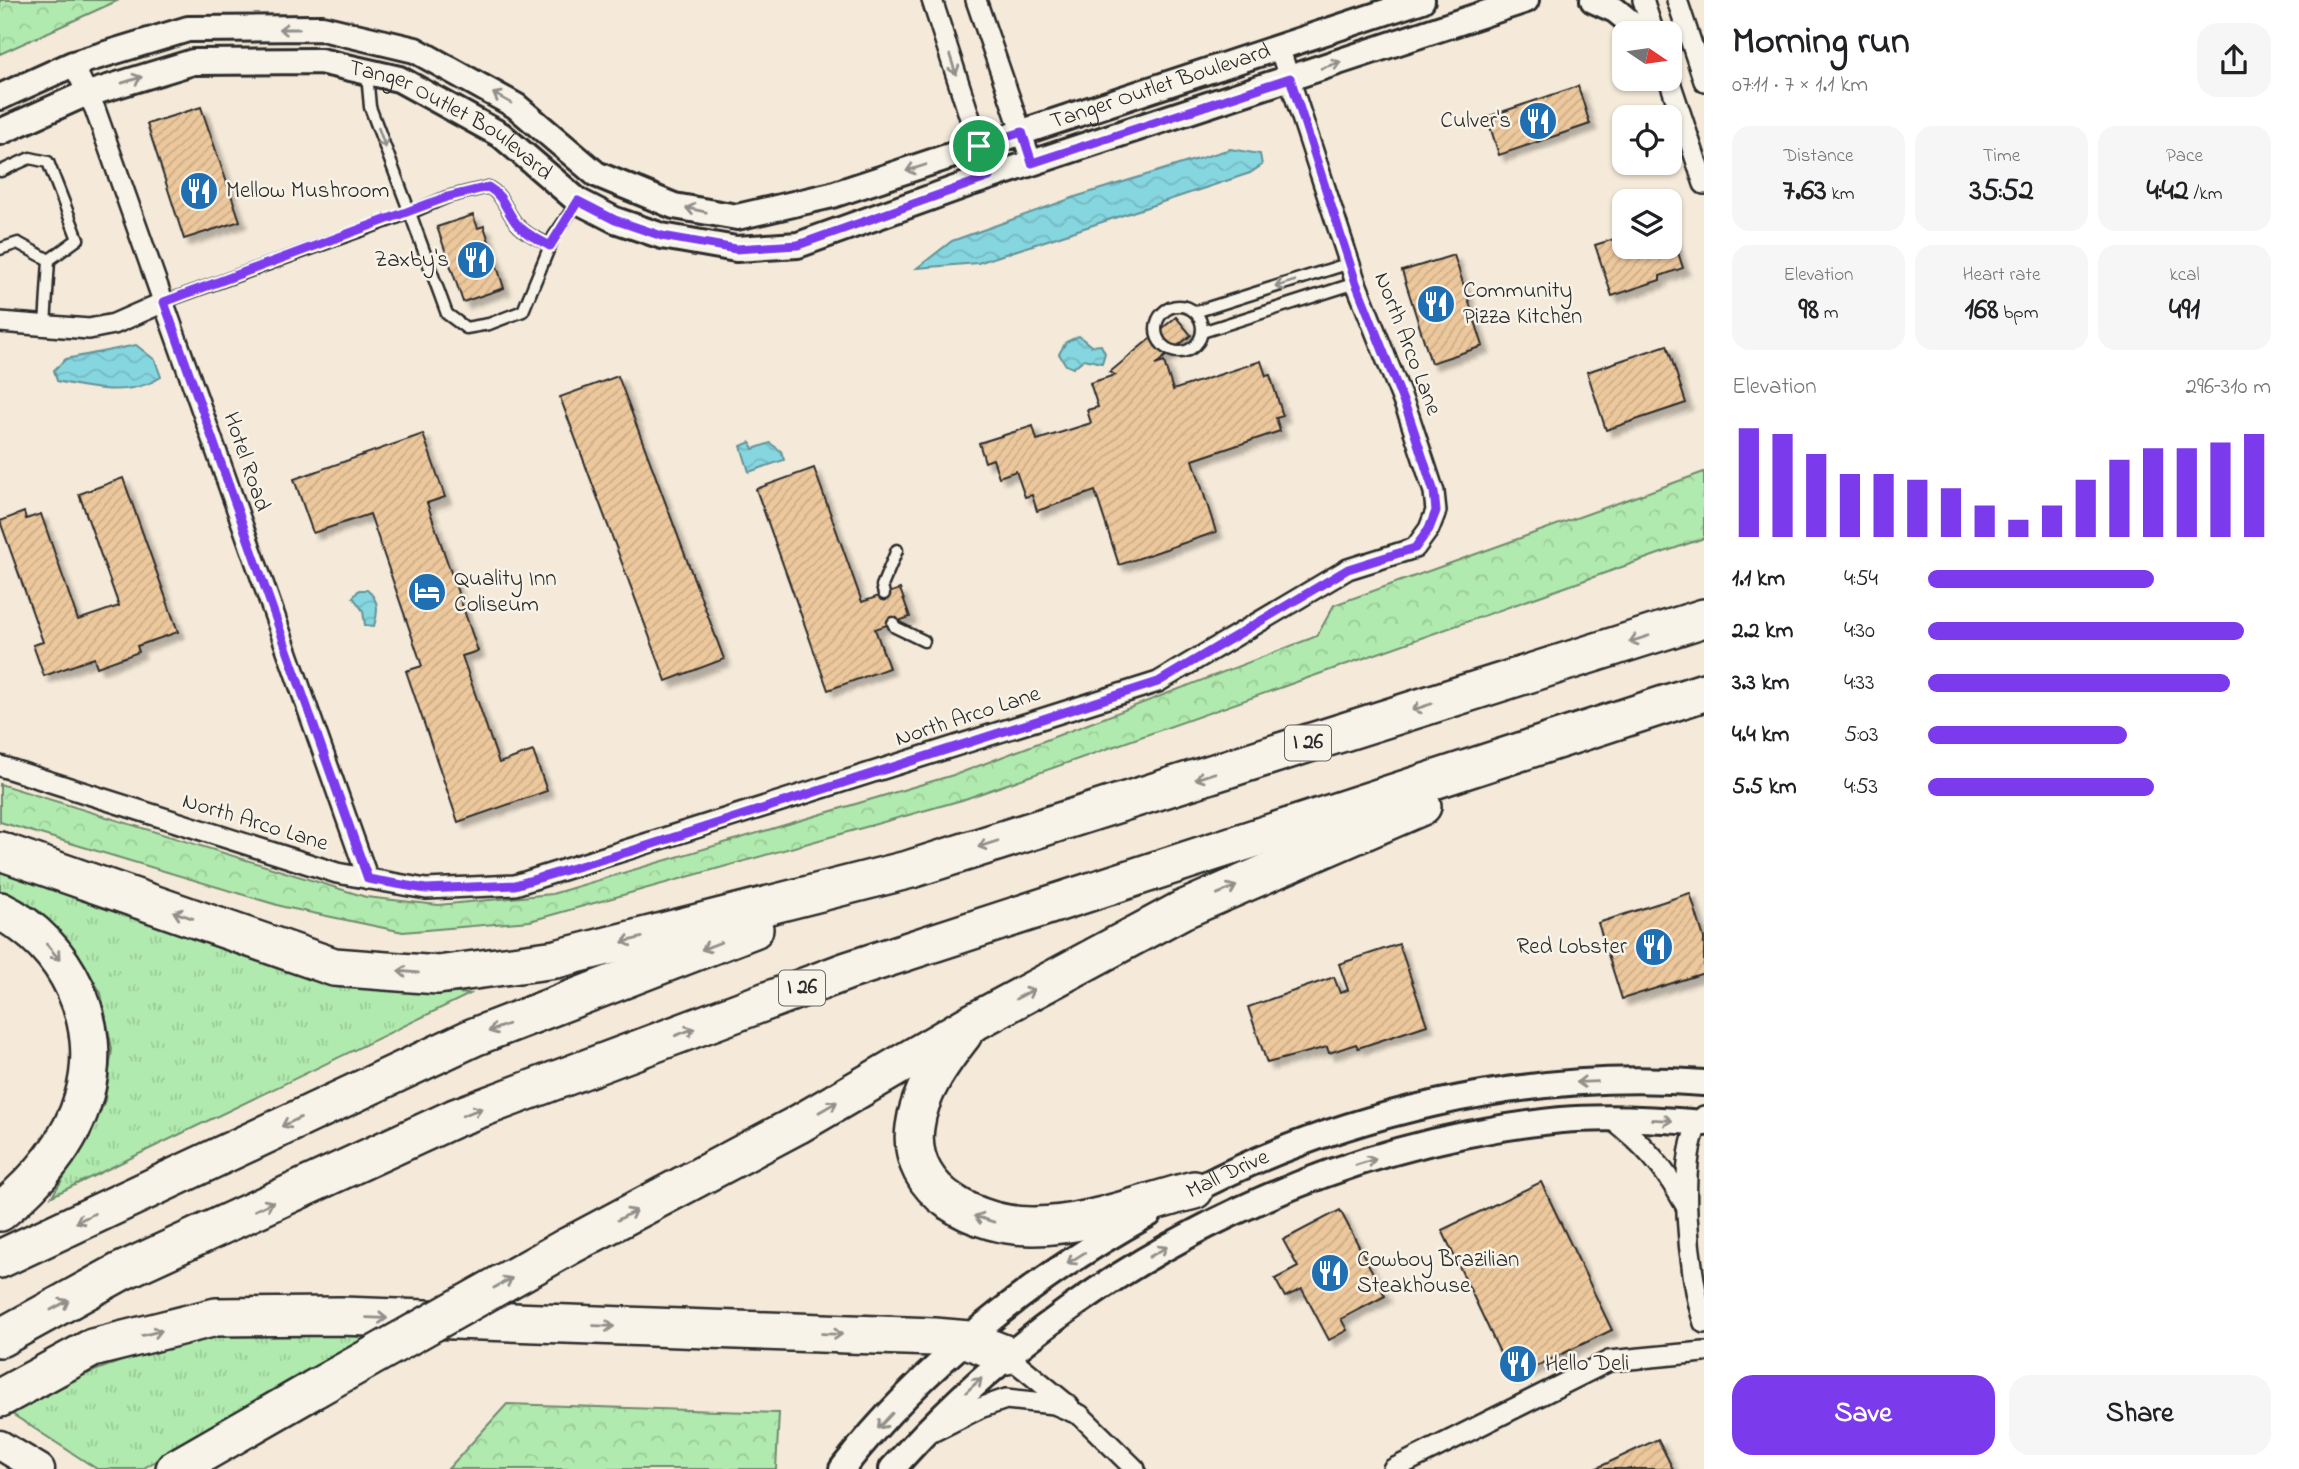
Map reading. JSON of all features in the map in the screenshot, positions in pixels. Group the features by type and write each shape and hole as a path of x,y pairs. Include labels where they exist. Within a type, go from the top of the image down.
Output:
{"highway":[{"name":"I 26","path":"0,1259 474,1037 911,869 1704,618"},
{"name":"I 26","path":"0,1338 120,1272 455,1118 847,971 1704,692"},
{"path":"175,1469 567,1247 797,1125 970,1024 1182,910 1635,714"},
{"path":"6,855 334,967 438,975 556,959 911,869"},
{"path":"0,911 18,919 41,938 61,961 78,990 87,1024 89,1064 85,1096 65,1140 34,1181 0,1212"},
{"path":"970,1024 926,1091 914,1130 926,1179 944,1198 979,1218 1033,1227 1071,1223 1194,1190"},
{"path":"0,1398 92,1348 216,1317 341,1316 969,1340 1007,1355"},
{"path":"222,1469 227,1458 256,1424"}],"street":[{"path":"932,0 989,177"},
{"path":"976,0 1032,163"},
{"name":"Tanger Outlet Boulevard","path":"0,97 73,64 188,29 322,29 415,50 516,106 596,174 674,206 737,216 832,195 1422,0"},
{"name":"Tanger Outlet Boulevard","path":"0,132 90,93 192,62 320,61 399,79 501,135 578,201 615,220 662,236 736,249 798,245 989,177 1526,0"},
{"path":"1593,0 1615,10 1628,21"},
{"path":"1643,0 1650,21"},
{"path":"1677,0 1704,81"},
{"name":"North Arco Lane","path":"0,766 248,848 337,873 426,889 515,885 631,851 1158,682 1348,569 1415,548 1429,529 1436,511 1434,492 1409,416 1356,283 1279,47"},
{"name":"Hotel Road","path":"73,64 90,93 368,879"},
{"path":"1673,91 1704,184"},
{"path":"0,322 89,329 114,324 164,302"},
{"name":"Mall Drive","path":"842,1469 902,1403 969,1340 1059,1269 1124,1228 1194,1190 1267,1157 1416,1108 1493,1091 1588,1082 1704,1083"},
{"path":"1610,1118 1650,1152 1668,1173 1687,1208"},
{"name":"Mall Drive","path":"892,1469 918,1440 1007,1355 1119,1275 1185,1237 1271,1197 1333,1173 1486,1131 1562,1120 1702,1120"},
{"path":"1702,1120 1691,1140 1687,1208 1690,1262 1704,1323"},
{"path":"1393,1469 1609,1361 1704,1352"},
{"path":"1007,1355 1080,1415 1135,1469"},
{"path":"918,1440 980,1408 1006,1399 1054,1404 1080,1415"}],"lane":[{"path":"367,72 370,107 447,313 466,328 489,324 523,311 550,246 578,201"},
{"path":"1,171 30,158 48,162 78,239 49,260"},
{"path":"164,302 410,213 447,197 488,187 499,194 516,223 550,246"},
{"path":"0,249 18,243 49,260"},
{"path":"45,326 49,260"},
{"path":"1350,263 1195,312 1181,306 1166,309 1157,321 1157,336 1166,348 1181,352 1195,345 1202,332 1356,283"},
{"path":"1195,312 1202,332"},
{"path":"884,594 882,586 897,550"},
{"path":"893,623 895,627 924,641"}],"green space":[{"path":"0,0 119,0 0,54"},
{"path":"1704,472 1704,538 962,800 530,921 403,932 284,907 0,822 0,784 366,897 438,905 552,894 960,773 1317,636 1334,605"},
{"path":"0,870 385,987 470,994 52,1196 89,1137 105,1100 112,1049 101,993 79,956 39,911 0,891"},
{"path":"280,1324 390,1325 142,1469 97,1469 9,1412 73,1379 106,1366 209,1337"},
{"path":"507,1404 779,1413 776,1469 448,1469"}],"water":[{"path":"1230,149 1260,154 1262,165 1250,173 978,263 917,268 952,241 1078,196"},
{"path":"1079,336 1091,346 1101,345 1105,353 1102,363 1084,359 1073,368 1066,365 1059,354 1066,342"},
{"path":"136,345 155,360 161,377 136,387 110,390 57,381 54,370 66,359"},
{"path":"750,442 753,449 770,443 781,451 784,460 749,472 741,446"},
{"path":"359,590 367,590 376,602 374,626 365,625 363,611 353,597"}],"building":[{"name":"Culver's","path":"1578,86 1590,124 1499,155 1487,117"},
{"name":"Mellow Mushroom","path":"201,107 240,221 184,239 147,124"},
{"path":"473,215 478,228 484,226 504,288 463,302 437,227"},
{"path":"1612,240 1612,259 1680,259 1683,268 1660,276 1660,280 1612,296 1595,245"},
{"path":"1454,255 1483,346 1431,363 1402,271"},
{"path":"1176,317 1191,335 1155,365 1164,362 1173,390 1261,361 1266,376 1270,375 1283,416 1276,418 1280,431 1193,460 1216,532 1119,565 1095,491 1037,511 1032,495 1025,497 1016,471 999,477 993,459 985,462 979,443 1033,426 1037,440 1091,423 1087,410 1098,407 1090,383 1115,375 1110,372"},
{"path":"1667,345 1686,403 1606,430 1587,372"},
{"path":"618,376 724,659 666,681 560,397"},
{"name":"Quality Inn Coliseum","path":"423,434 445,497 427,503 478,651 462,656 499,763 533,751 547,791 458,822 406,671 422,666 370,514 313,533 294,479"},
{"path":"814,468 862,602 900,589 910,617 875,629 889,668 828,690 756,489"},
{"path":"123,478 178,632 137,646 139,652 97,667 94,658 44,676 33,645 43,642 0,521 24,512 26,519 41,514 78,620 119,606 79,494"},
{"path":"1690,893 1704,938 1704,973 1622,999 1598,923"},
{"path":"1399,944 1427,1025 1358,1048 1356,1044 1329,1053 1327,1047 1267,1063 1248,1007 1334,977 1340,993 1348,990 1339,964"},
{"path":"1541,1182 1612,1330 1512,1378 1442,1230"},
{"name":"Cowboy Brazilian Steakhouse","path":"1340,1210 1385,1296 1341,1319 1347,1330 1329,1340 1302,1289 1285,1297 1275,1279 1298,1267 1283,1240"},
{"path":"1658,1439 1673,1469 1595,1469"}],"place":[{"name":"Culver's","path":"1538,121"},
{"name":"Mellow Mushroom","path":"199,191"},
{"name":"Zaxby's","path":"476,260"},
{"name":"Community Pizza Kitchen","path":"1436,304"},
{"name":"Quality Inn Coliseum","path":"427,592"},
{"name":"Red Lobster","path":"1654,947"},
{"name":"Cowboy Brazilian Steakhouse","path":"1330,1273"},
{"name":"Hello Deli","path":"1518,1364"}],"route":[{"path":"1290,78 1356,283 1409,416 1434,492 1436,511 1429,529 1415,548 1348,569 1213,652 1158,682 631,851 515,885 426,889 368,879 164,302 474,188 488,187 499,194 516,223 550,246 578,201 615,220 662,236 736,249 798,245 989,177 979,146 1022,132 1032,163 1290,78"}]}
